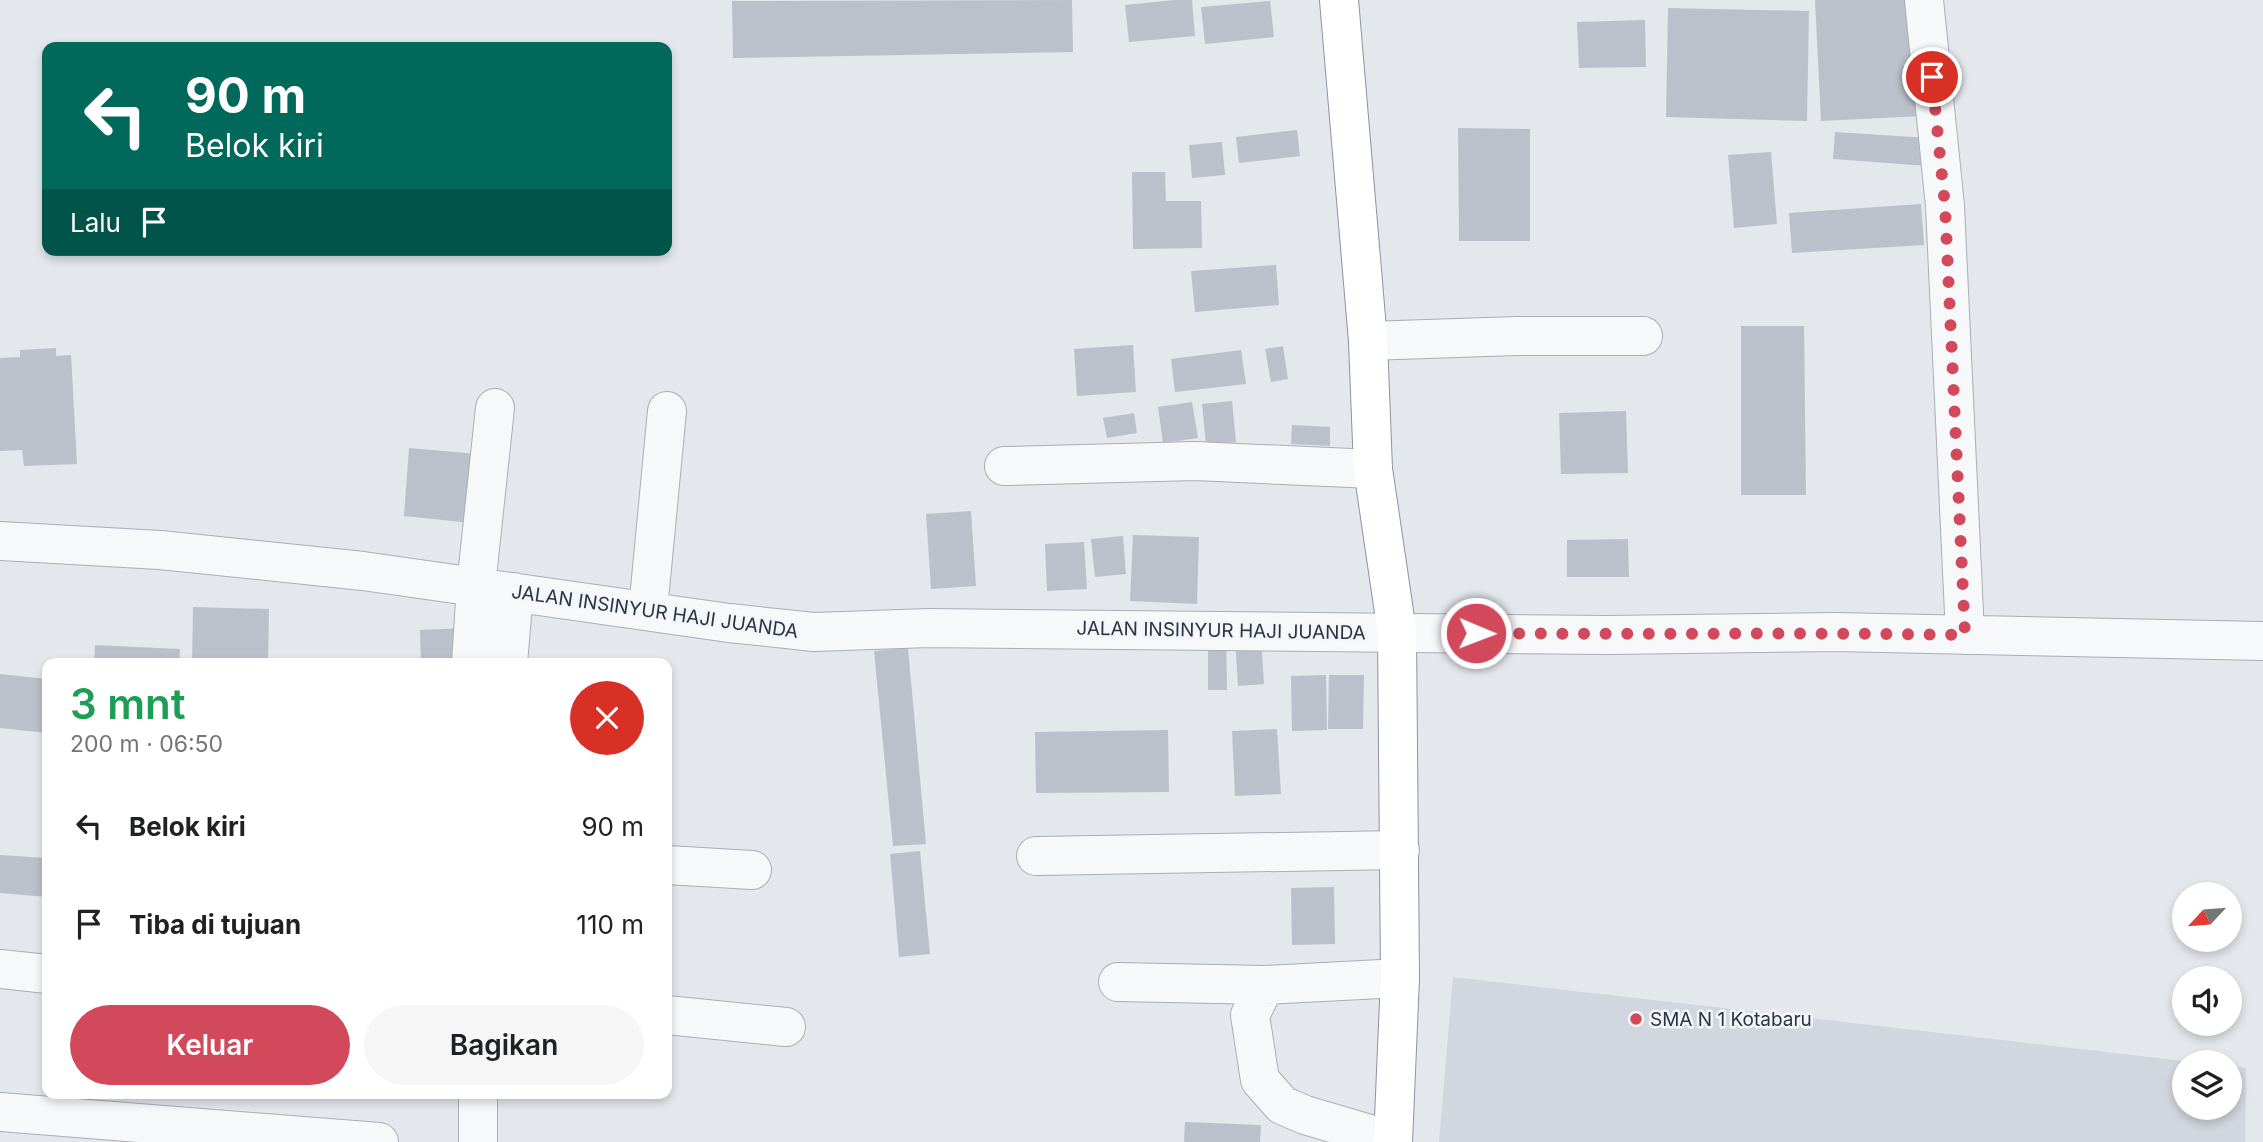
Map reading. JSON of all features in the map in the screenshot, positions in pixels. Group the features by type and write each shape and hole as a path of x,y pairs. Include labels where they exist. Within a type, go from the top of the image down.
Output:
{"highway":[{"path":"1339,0 1368,341 1373,469 1397,632 1400,978 1393,1141"}],"street":[{"path":"1924,0 1945,206 1965,635"},
{"path":"1368,341 1517,336 1643,336"},
{"path":"471,658 475,586 495,408"},
{"path":"648,611 667,411"},
{"path":"1004,466 1195,461 1373,469"},
{"name":"JALAN INSINYUR HAJI JUANDA","path":"0,541 160,550 363,571 729,623 814,632 929,628 1608,635 1836,632 2263,641"},
{"path":"508,658 514,592"},
{"path":"1035,856 1400,850"},
{"path":"672,865 752,870"},
{"path":"0,969 42,973"},
{"path":"1118,982 1265,985 1400,978"},
{"path":"1265,985 1250,1014 1260,1080 1282,1105 1305,1115 1393,1141"},
{"path":"672,1016 786,1027"},
{"path":"478,1099 478,1142"},
{"path":"0,1112 61,1105 379,1142"}],"shaded area":[{"name":"SMA N 1 Kotabaru","path":"1453,977 2172,1060 2172,1120 2242,1120 2242,1068 2246,1068 2245,1142 1439,1142"}],"building":[{"path":"1072,0 1073,52 733,58 732,1"},
{"path":"1192,0 1195,36 1129,42 1125,5"},
{"path":"1815,0 1917,0 1923,116 1821,121"},
{"path":"1270,1 1274,37 1205,44 1201,7"},
{"path":"1668,8 1809,11 1807,121 1666,117"},
{"path":"1645,20 1646,67 1579,68 1577,22"},
{"path":"1458,128 1530,129 1530,241 1459,241"},
{"path":"1297,130 1300,156 1239,163 1236,137"},
{"path":"1835,132 1929,138 1928,166 1833,159"},
{"path":"1222,142 1225,175 1192,178 1189,145"},
{"path":"1771,152 1777,224 1734,228 1728,155"},
{"path":"1132,172 1165,172 1166,201 1201,201 1202,248 1133,249"},
{"path":"1921,204 1924,245 1792,253 1789,213"},
{"path":"1276,265 1279,305 1195,312 1191,271"},
{"path":"1741,326 1804,326 1806,495 1741,495"},
{"path":"1133,345 1136,392 1077,396 1074,349"},
{"path":"1283,346 1288,379 1271,382 1265,349"},
{"path":"56,348 56,356 71,355 77,464 24,466 22,450 0,451 0,358 20,357 20,350"},
{"path":"1241,350 1246,384 1175,392 1171,359"},
{"path":"1232,401 1236,442 1206,445 1202,404"},
{"path":"1192,402 1198,438 1163,443 1158,407"},
{"path":"1626,411 1628,473 1561,474 1559,413"},
{"path":"1134,413 1137,433 1107,438 1103,418"},
{"path":"1292,425 1330,427 1330,446 1291,444"},
{"path":"409,448 477,454 472,523 404,516"},
{"path":"971,511 976,586 931,589 926,514"},
{"path":"1133,535 1199,537 1197,604 1130,601"},
{"path":"1123,536 1126,574 1095,577 1091,539"},
{"path":"1628,539 1629,577 1567,577 1567,540"},
{"path":"1084,542 1087,589 1047,591 1045,544"},
{"path":"193,607 269,609 268,658 192,658"},
{"path":"464,628 465,658 421,658 420,630"},
{"path":"1208,637 1226,637 1227,690 1208,690"},
{"path":"1261,637 1264,684 1238,686 1235,639"},
{"path":"95,645 180,649 179,658 94,658"},
{"path":"908,648 926,844 893,846 874,651"},
{"path":"0,674 42,678 42,732 0,728"},
{"path":"1326,675 1327,730 1292,731 1291,676"},
{"path":"1329,675 1364,675 1363,729 1328,729"},
{"path":"1277,729 1281,794 1235,796 1232,731"},
{"path":"1168,730 1169,792 1036,793 1035,732"},
{"path":"920,851 930,954 899,957 890,854"},
{"path":"0,855 42,858 42,897 0,893"},
{"path":"1334,887 1335,944 1292,945 1291,888"},
{"path":"1185,1122 1261,1125 1260,1142 1184,1142"}],"place":[{"name":"SMA N 1 Kotabaru","path":"1636,1019"}],"route":[{"path":"1476,633 1608,635 1836,632 1965,635 1945,206 1932,77"}]}
